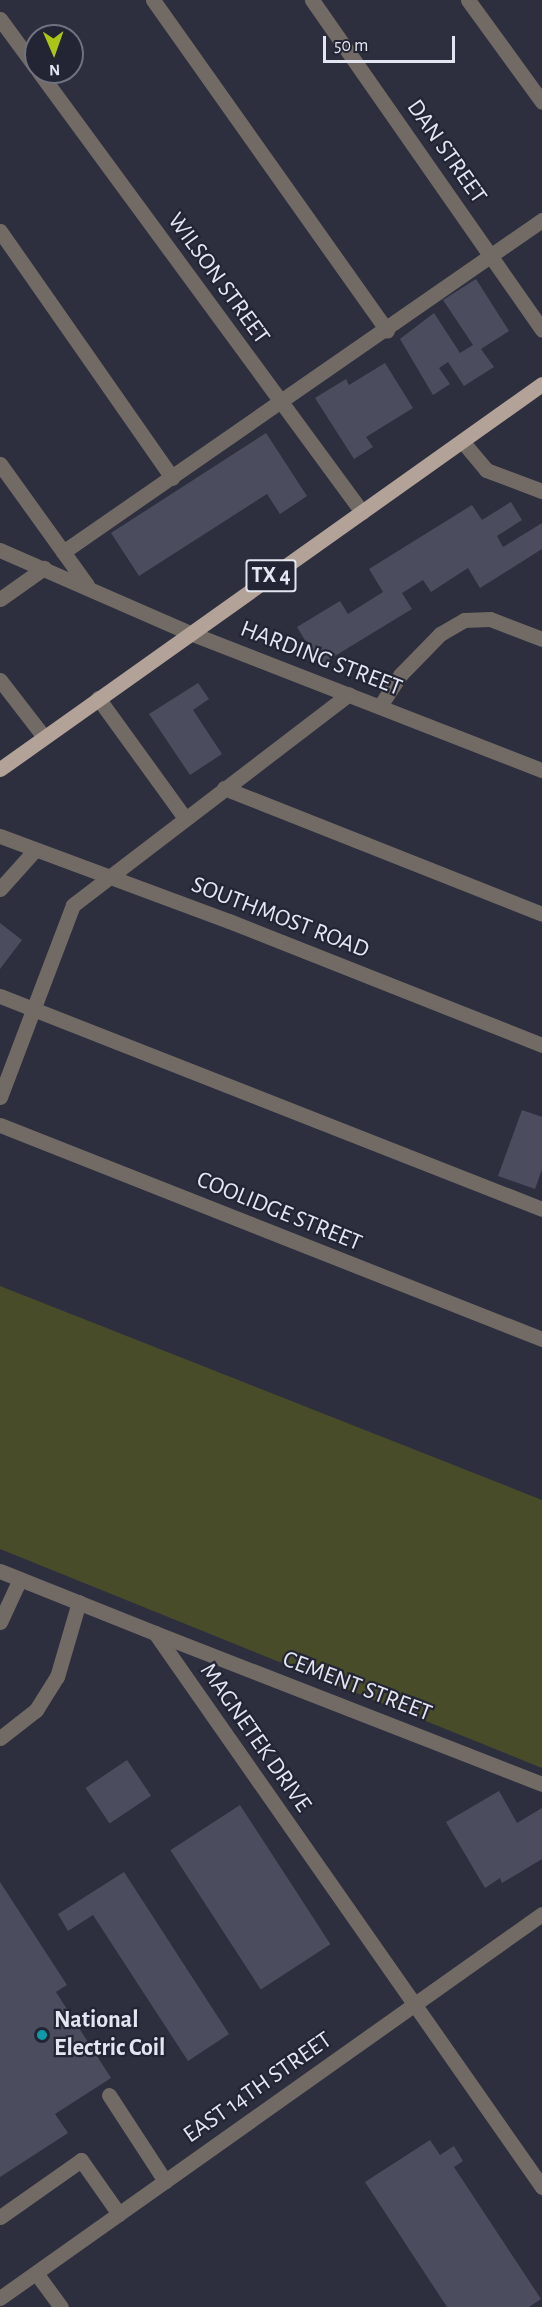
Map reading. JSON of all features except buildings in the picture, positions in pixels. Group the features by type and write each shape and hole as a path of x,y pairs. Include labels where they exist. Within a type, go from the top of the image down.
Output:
{"main road":[{"name":"TX 4","path":"0,769 542,384"}],"street":[{"path":"153,0 387,330"},
{"name":"DAN STREET","path":"312,0 542,330"},
{"path":"468,0 542,102"},
{"name":"WILSON STREET","path":"0,19 24,52"},
{"name":"WILSON STREET","path":"47,84 362,512"},
{"path":"63,552 282,403 542,220"},
{"path":"0,231 171,478"},
{"path":"462,441 486,470 542,491"},
{"name":"HARDING STREET","path":"0,464 87,585"},
{"name":"HARDING STREET","path":"0,550 87,585 190,633 542,770"},
{"path":"0,599 44,568"},
{"path":"380,706 401,674 432,642 464,620 490,619 542,639"},
{"path":"0,680 44,737"},
{"path":"0,1096 4,1073 33,1009 73,905 107,876 349,694"},
{"path":"98,699 185,818"},
{"path":"224,788 542,914"},
{"name":"SOUTHMOST ROAD","path":"0,836 542,1045"},
{"path":"3,881 35,850"},
{"path":"0,996 542,1209"},
{"name":"COOLIDGE STREET","path":"0,1125 542,1340"},
{"path":"0,1571 155,1633"},
{"path":"0,1622 20,1579"},
{"path":"0,1738 36,1710 57,1677 79,1602"},
{"name":"CEMENT STREET","path":"155,1633 542,1784"},
{"name":"MAGNETEK DRIVE","path":"155,1633 542,2187"},
{"name":"EAST 14TH STREET","path":"4,2298 542,1914"},
{"path":"109,2095 165,2181"},
{"path":"0,2217 81,2160 119,2214"},
{"path":"36,2273 61,2307"}],"green space":[{"path":"0,1286 542,1500 542,1768 0,1549"}],"place":[{"name":"National Electric Coil","path":"42,2035"}]}
